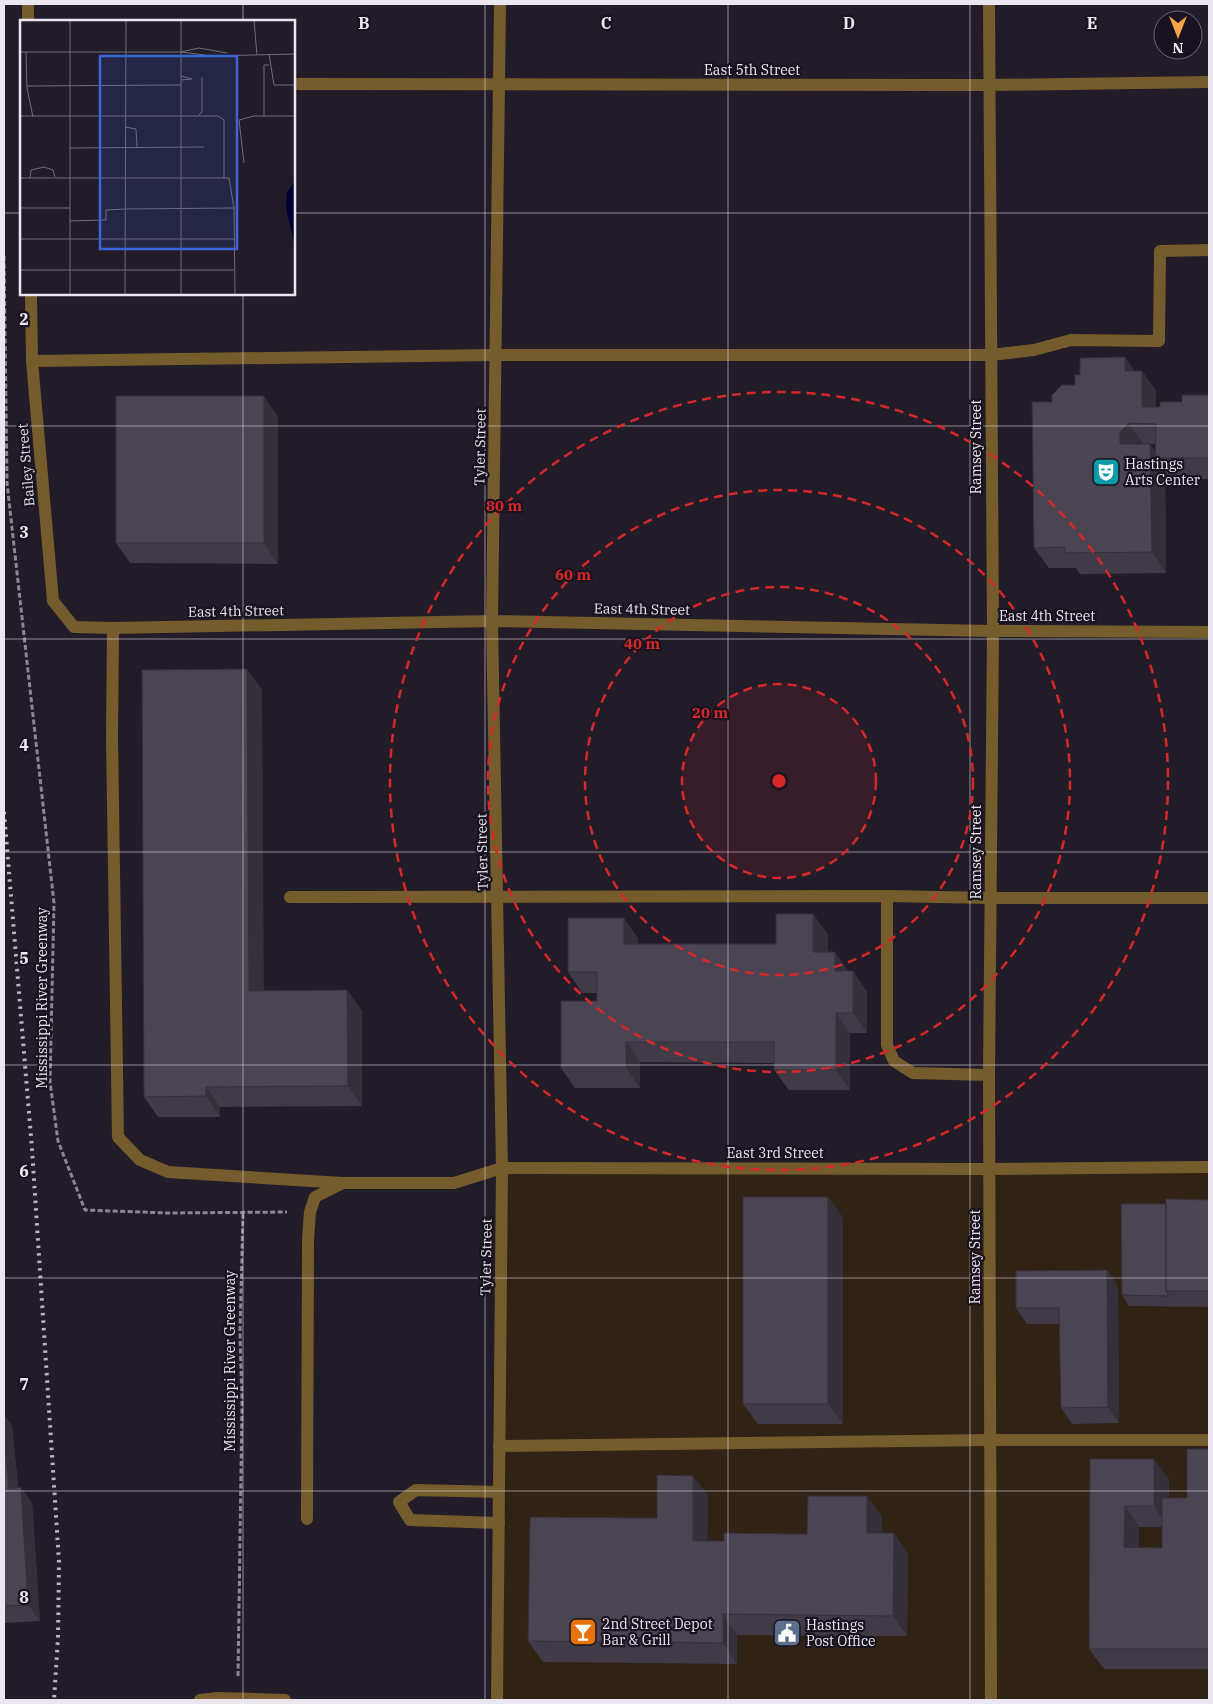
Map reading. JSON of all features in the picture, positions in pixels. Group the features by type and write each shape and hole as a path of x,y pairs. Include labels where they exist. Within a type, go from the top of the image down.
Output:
{"street":[{"path":"28,4 28,20"},
{"name":"Tyler Street","path":"497,1700 502,1168 492,621 500,4"},
{"name":"Ramsey Street","path":"989,4 992,631 989,1075 991,1700"},
{"name":"East 5th Street","path":"295,84 989,85 1209,82"},
{"path":"32,361 496,355 991,355 1034,350 1071,340 1160,341 1160,250 1209,250"},
{"name":"Bailey Street","path":"31,295 32,361 53,601 74,627"},
{"name":"East 4th Street","path":"74,627 113,628 492,621 992,631 1209,632"},
{"name":"East 3rd Street","path":"113,628 112,737 118,1137 140,1160 168,1172 343,1183 454,1183 502,1168 989,1169 1209,1167"},
{"path":"888,896 888,1045 894,1061 913,1073 989,1075"},
{"path":"290,897 888,896 1209,898"},
{"path":"307,1518 308,1240 310,1212 315,1197 343,1183"},
{"path":"499,1446 990,1440 1209,1440"},
{"path":"498,1523 410,1520 399,1502 416,1490 499,1492"},
{"path":"200,1700 285,1700"}],"path":[{"name":"Mississippi River Greenway","path":"4,256 6,483 54,903 50,1082 58,1141 85,1210 167,1213 243,1212 240,1332 242,1405 238,1699"},
{"path":"243,1212 310,1212"}],"shaded area":[{"path":"1209,1167 1209,1700 497,1700 502,1168"}],"building":[{"name":"Hastings Arts Center","path":"1125,357 1125,371 1142,371 1142,407 1160,407 1160,402 1182,402 1182,395 1209,395 1209,458 1155,458 1156,424 1129,423 1120,432 1120,444 1150,444 1152,552 1065,553 1065,547 1034,548 1032,402 1052,402 1052,395 1062,385 1075,385 1075,375 1080,375 1080,358"},
{"path":"116,396 264,396 264,543 116,543"},
{"path":"247,669 249,991 347,990 348,1086 206,1087 206,1096 144,1097 142,670"},
{"path":"776,914 813,914 813,952 835,952 835,971 853,971 853,1013 836,1013 836,1070 774,1070 774,1042 626,1042 626,1068 561,1068 561,1001 597,1001 597,972 568,972 568,918 624,918 624,944 776,944"},
{"path":"743,1197 828,1197 828,1404 743,1404"},
{"path":"1166,1199 1209,1200 1209,1291 1166,1291"},
{"path":"1121,1204 1166,1204 1166,1291 1169,1296 1122,1295"},
{"path":"1107,1270 1108,1407 1061,1408 1059,1308 1016,1308 1016,1271"},
{"path":"4,1440 9,1489 21,1487 28,1605 4,1606"},
{"path":"1187,1449 1209,1449 1209,1649 1089,1649 1090,1459 1154,1459 1154,1506 1125,1506 1124,1547 1162,1548 1162,1498 1187,1498"},
{"path":"657,1475 693,1476 693,1541 724,1541 724,1533 807,1534 808,1496 867,1496 867,1533 894,1533 893,1616 723,1614 723,1643 528,1641 530,1517 657,1518"}],"railway":[{"path":"4,812 32,1149 59,1562 58,1638 54,1700"}],"place":[{"name":"Hastings Arts Center","path":"1106,472"},
{"name":"2nd Street Depot Bar & Grill","path":"583,1632"},
{"name":"Hastings Post Office","path":"787,1633"}]}
